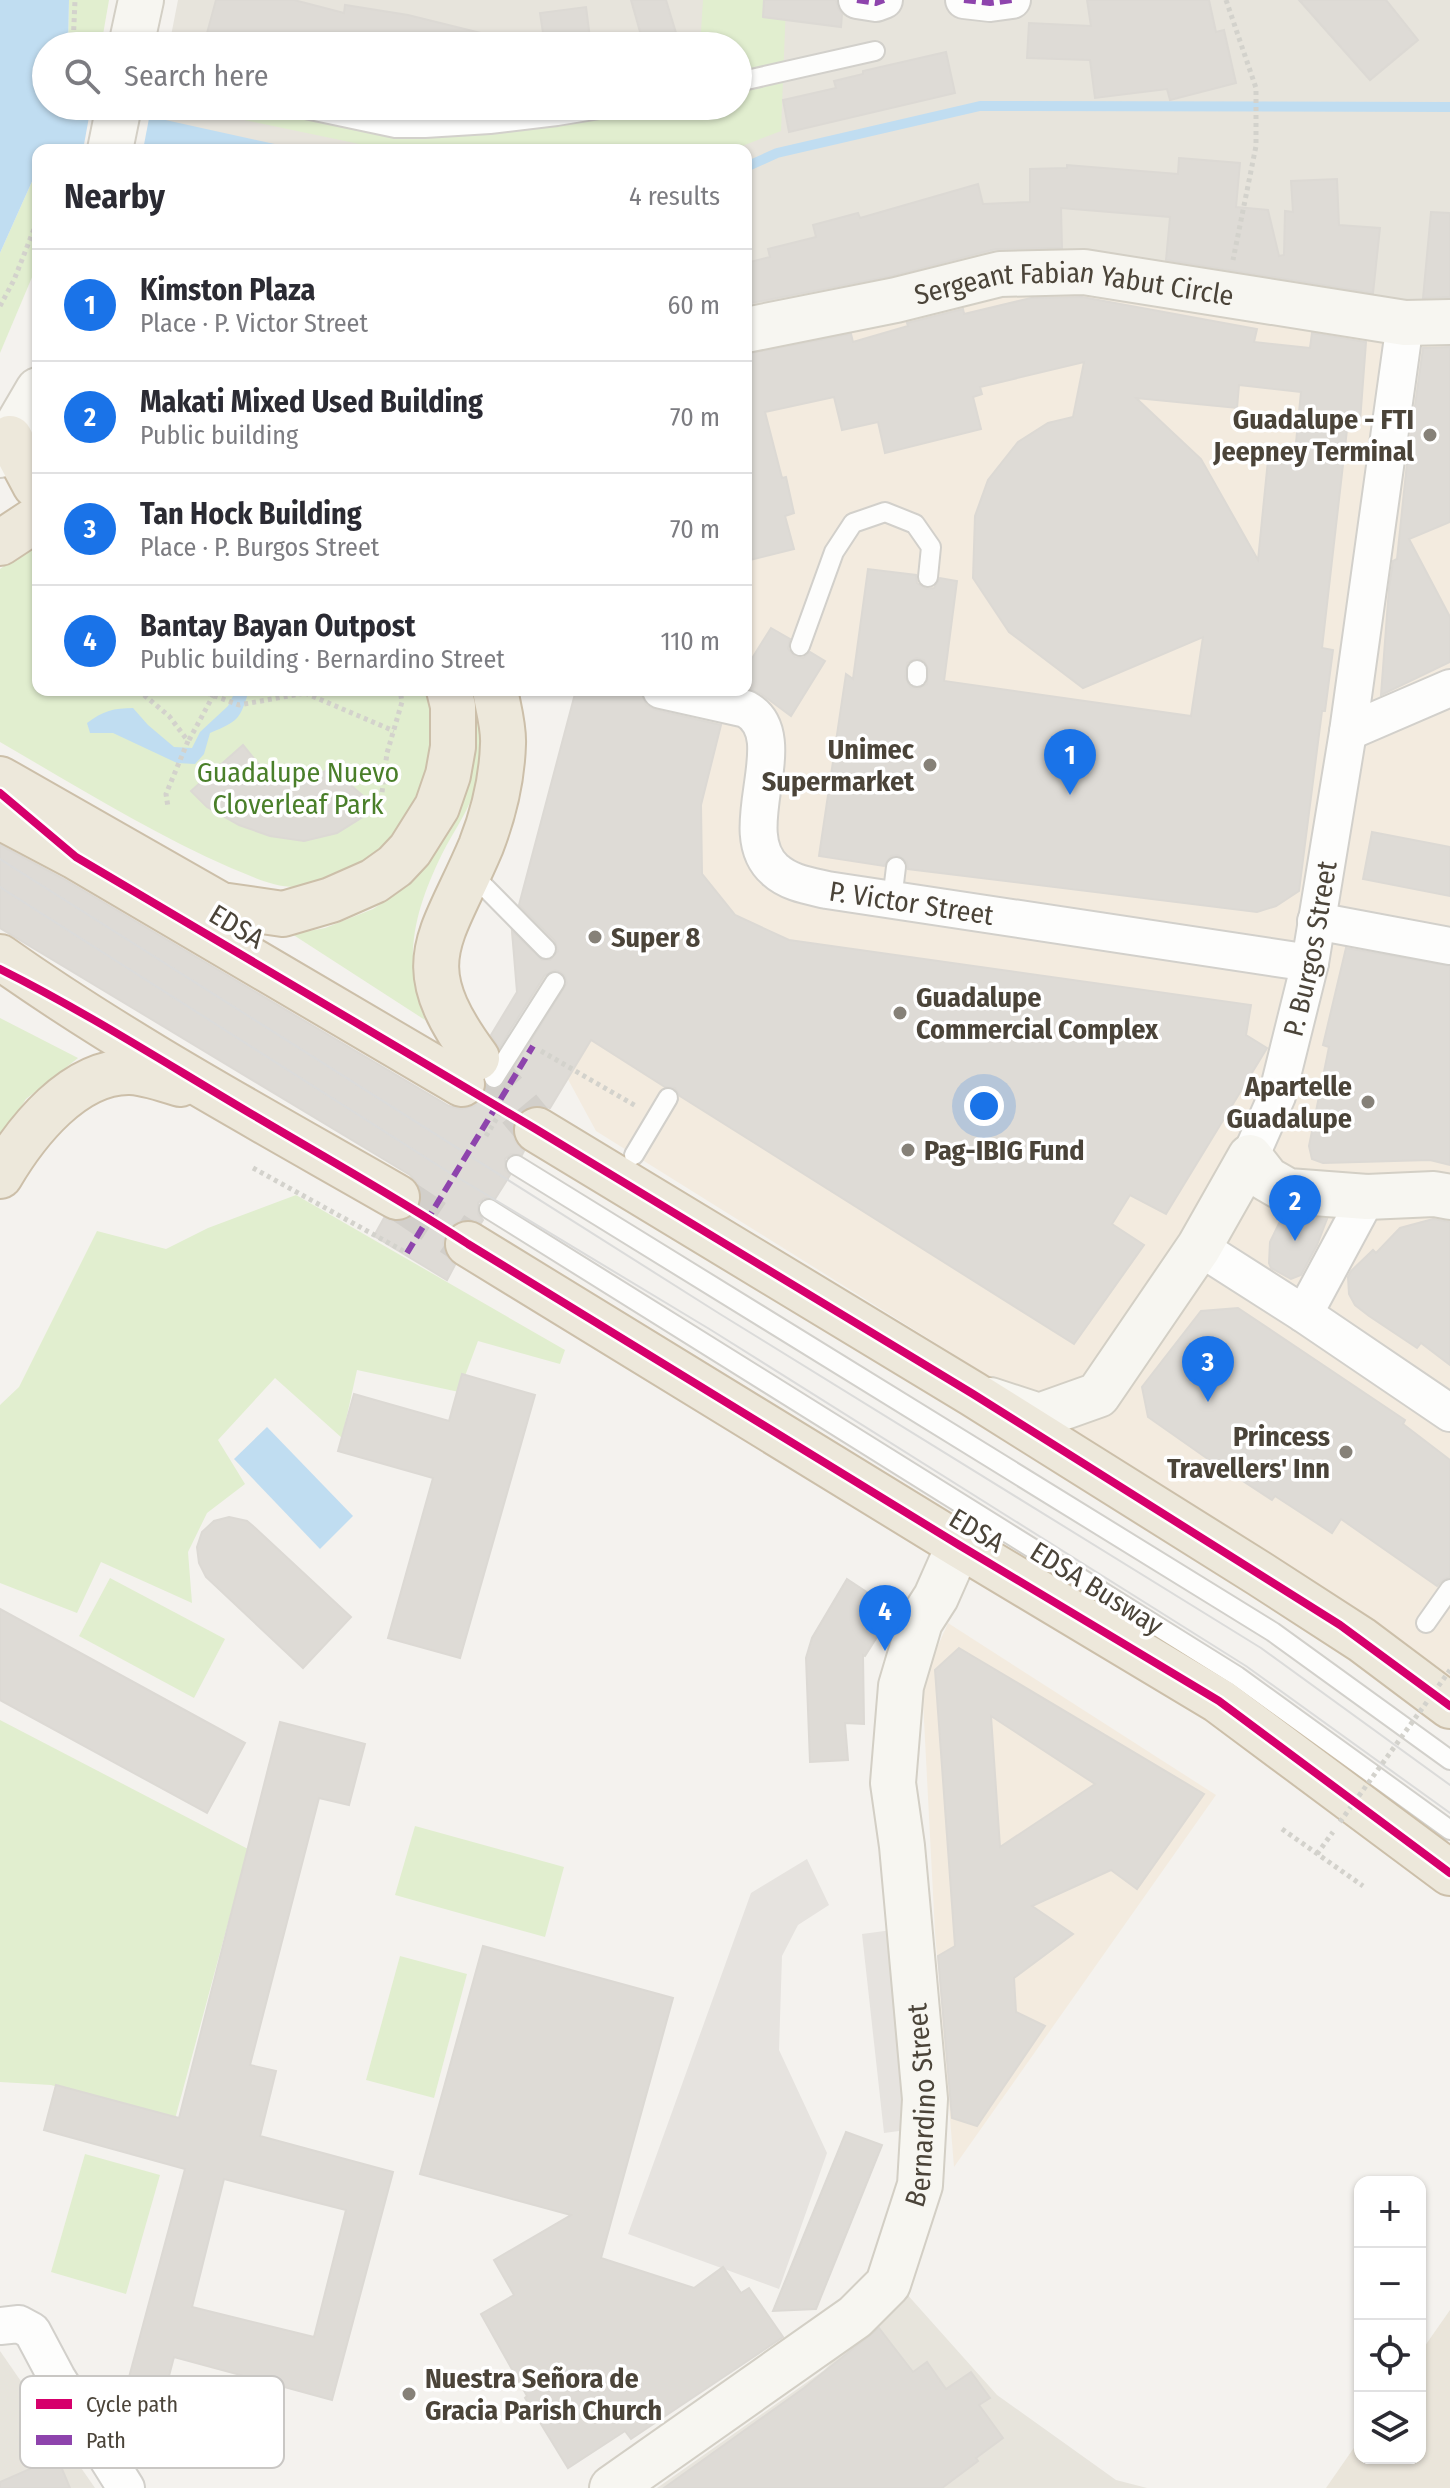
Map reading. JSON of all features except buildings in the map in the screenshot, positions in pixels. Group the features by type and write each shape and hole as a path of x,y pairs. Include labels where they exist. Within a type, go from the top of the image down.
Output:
{"highway":[{"path":"16,444 32,479"},
{"path":"0,543 32,522"},
{"path":"0,779 221,905 283,914 331,900 374,881 410,850 437,807 448,775 453,747 450,696"},
{"path":"478,1073 444,1006 435,963 443,928 481,844 498,788 503,742 496,696"},
{"name":"EDSA","path":"0,793 76,857"},
{"name":"EDSA","path":"0,817 478,1073"},
{"path":"0,957 57,997 397,1197"},
{"path":"0,969 57,997"},
{"path":"0,1176 44,1115 102,1076 131,1072 166,1079 240,1107"},
{"path":"526,1147 973,1394 1340,1625 1450,1706"},
{"name":"EDSA","path":"478,1226 959,1545 1219,1701 1450,1873"}],"street":[{"path":"134,32 141,0"},
{"path":"857,0 876,3 884,0"},
{"path":"964,0 990,3 1012,0"},
{"path":"111,144 116,120"},
{"name":"Sergeant Fabian Yabut Circle","path":"752,329 896,300 1000,274 1084,272 1405,323 1450,322"},
{"name":"P. Burgos Street","path":"973,1394 1039,1416 1098,1395 1199,1247 1250,1157 1277,1096 1310,963 1348,732 1405,323"},
{"path":"16,444 32,405"},
{"path":"1348,732 1450,688"},
{"name":"P. Victor Street","path":"688,696 746,709 761,707 766,758 758,825 761,853 775,871 796,883 827,890 894,884 1310,963"},
{"path":"1316,921 1450,946"},
{"path":"1250,1157 1267,1179 1288,1191 1367,1197 1434,1194 1450,1197"},
{"path":"1304,1314 1367,1197"},
{"path":"1199,1247 1450,1413"},
{"name":"Bernardino Street","path":"612,2488 855,2317 888,2284 920,2185 925,2099 902,1846 893,1783 901,1686 920,1622 936,1597 959,1545"},
{"path":"0,2326 19,2324 32,2331 56,2376"},
{"path":"113,2468 126,2488"}],"lane":[{"path":"752,79 875,51"},
{"path":"357,120 395,128 524,120"},
{"path":"800,646 834,552 853,523 885,512 915,524 931,547 928,577"},
{"path":"468,871 546,949"},
{"path":"478,1073 555,982"},
{"path":"634,1155 668,1098"},
{"name":"EDSA Busway","path":"526,1147 1273,1632 1450,1760"},
{"name":"EDSA Busway","path":"478,1226 1237,1676 1450,1830"},
{"path":"1426,1623 1450,1589"}],"path":[{"path":"74,32 75,0"},
{"path":"1226,0 1256,88 1256,146 1226,295"},
{"path":"0,306 32,234"},
{"path":"145,696 169,716 188,741"},
{"path":"168,807 166,794 188,741 213,696 239,705 285,696"},
{"path":"314,696 394,731"},
{"path":"380,808 387,753 402,702 401,696"},
{"path":"545,1053 645,1112"},
{"path":"253,1168 407,1253"},
{"path":"1317,1854 1450,1670"},
{"path":"1282,1829 1363,1886"}],"shaded area":[{"path":"178,0 1450,0 1450,444 752,451 752,144 151,144 155,120 752,120 752,32 172,32"},
{"path":"1050,282 1450,333 1450,1685 1410,1649 1163,1485 596,1131 517,985 511,933 575,696 752,696 752,343"},
{"path":"948,1623 1216,1795 954,2167 935,1932 922,1682"},
{"path":"807,1859 829,1905 798,1925 782,1956 779,2050 827,2153 779,2289 628,2234 751,1893"},
{"path":"892,1930 914,2129 884,2133 862,1934"},
{"path":"905,2292 997,2395 1116,2480 1147,2488 657,2488 823,2371"},
{"path":"1450,2310 1450,2488 1326,2488 1354,2448 1354,2464 1426,2464 1426,2344"},
{"path":"0,2351 20,2380 20,2468 81,2468 95,2488 0,2488"}],"green space":[{"path":"69,0 109,0 103,32 68,32"},
{"path":"703,0 764,0 786,4 781,131 747,144 359,144 244,120 752,120 752,32 701,32"},
{"path":"32,181 32,277 0,353 0,253"},
{"name":"Guadalupe Nuevo Cloverleaf Park","path":"32,546 32,696 428,696 432,725 428,760 410,809 392,837 355,869 326,882 295,887 279,885 231,868 172,840 0,742 0,569"},
{"path":"465,696 480,696 482,748 477,782 471,801 432,875 414,936 414,976 425,1020 292,934 325,928 373,909 398,893 421,870"},
{"path":"0,1018 78,1058 26,1099 0,1141"},
{"path":"296,1195 565,1350 560,1364 478,1341 459,1392 357,1370 342,1438 275,1378 218,1440 245,1484 207,1513 188,1552 192,1603 101,1562 77,1613 0,1583 0,1405 19,1387 97,1231 166,1249 208,1228"},
{"path":"110,1578 225,1639 194,1698 79,1636"},
{"path":"0,1720 248,1849 175,2119 51,2085 0,2082"},
{"path":"415,1826 564,1867 545,1937 395,1895"},
{"path":"400,1956 467,1974 434,2098 366,2080"},
{"path":"85,2154 160,2175 126,2294 51,2272"}],"water":[{"path":"0,0 69,0 68,32 32,32 32,120 166,120 275,144 32,144 32,181 0,253"},
{"path":"233,696 247,696 237,718 210,733 204,754 195,764 177,763 113,733 90,733 87,723 109,711 133,708 174,747 192,748 200,732 228,706"},
{"path":"267,1427 353,1516 320,1549 234,1459"}],"pier":[{"path":"88,120 149,120 144,144 84,144"}],"waterway":[{"path":"752,164 777,153 980,106 1450,107"}],"tunnel":[{"path":"477,1058 537,1130"},
{"path":"397,1197 468,1244"}],"tram line":[{"path":"0,859 720,1314 1261,1648 1450,1785"},
{"path":"0,887 442,1168 711,1330 1246,1666 1450,1813"}],"marked path":[{"path":"857,0 876,3 884,0"},
{"path":"964,0 990,3 1012,0"},
{"path":"407,1253 533,1046"}],"cycle path":[{"path":"0,793 76,857 534,1128 973,1394 1340,1625 1450,1706"},
{"path":"0,969 91,1018 383,1191 1219,1701 1450,1873"}],"place":[{"name":"Guadalupe - FTI Jeepney Terminal","path":"1430,435"},
{"name":"Unimec Supermarket","path":"930,765"},
{"name":"Kimston Plaza","path":"1070,795"},
{"name":"Super 8","path":"595,937"},
{"name":"Guadalupe Commercial Complex","path":"900,1013"},
{"name":"Apartelle Guadalupe","path":"1368,1102"},
{"name":"Pag-IBIG Fund","path":"908,1150"},
{"name":"Makati Mixed Used Building","path":"1295,1241"},
{"name":"Tan Hock Building","path":"1208,1402"},
{"name":"Princess Travellers' Inn","path":"1346,1452"},
{"name":"Bantay Bayan Outpost","path":"885,1651"},
{"name":"Nuestra Señora de Gracia Parish Church","path":"409,2394"}]}
